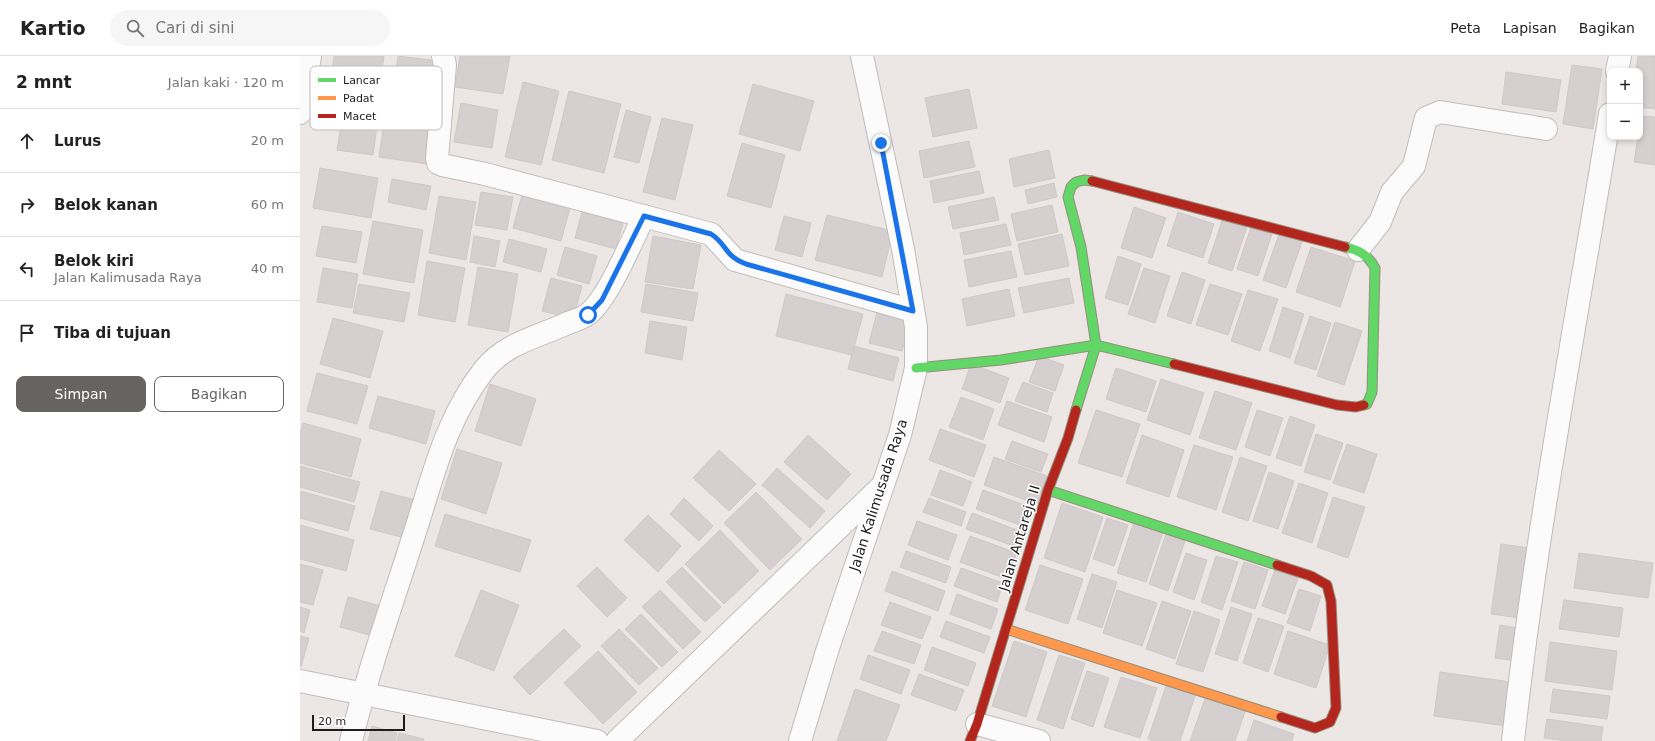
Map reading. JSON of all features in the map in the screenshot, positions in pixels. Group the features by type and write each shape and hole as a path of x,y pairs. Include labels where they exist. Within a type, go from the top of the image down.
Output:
{"street":[{"path":"300,113 310,56"},
{"path":"442,100 445,65 443,56"},
{"name":"Jalan Kalimusada Raya","path":"800,741 828,648 900,435 916,368 916,327 901,241 862,56"},
{"path":"1618,68 1620,56"},
{"path":"1358,250 1380,222 1392,192 1414,166 1426,118 1440,112 1546,129"},
{"path":"439,130 437,158 438,163 711,234 735,260 913,311"},
{"path":"1513,741 1521,671 1552,465 1607,132"},
{"path":"916,368 1001,360 1096,345 1337,405 1356,407 1367,404 1372,392 1376,278 1375,268 1370,258 1358,250 1094,181 1084,180 1076,182 1071,187 1068,197 1080,247 1096,345"},
{"path":"351,741 362,695 434,469 447,433 461,401 484,370 498,355 517,344 588,315 602,300 644,216"},
{"name":"Jalan Antareja II","path":"973,732 1048,490 1068,438 1096,345"},
{"path":"617,741 882,486"},
{"path":"1006,629 1315,728 1327,726 1334,719 1336,708 1331,601 1327,585 1312,576 1048,490"},
{"path":"300,681 362,695 597,741"},
{"path":"973,732 1039,741"}],"building":[{"path":"334,56 384,56 383,66 333,66"},
{"path":"398,56 439,61 438,66 397,66"},
{"path":"460,56 510,56 503,94 455,87"},
{"path":"1638,56 1655,56 1655,109 1643,107 1643,68 1636,68"},
{"path":"1572,65 1602,69 1593,129 1563,124"},
{"path":"1506,72 1561,80 1556,112 1502,104"},
{"path":"523,82 559,91 541,165 505,157"},
{"path":"753,84 814,101 800,151 739,134"},
{"path":"969,89 977,128 933,137 925,98"},
{"path":"569,91 621,104 604,173 552,160"},
{"path":"461,103 498,110 492,148 454,142"},
{"path":"626,110 651,117 639,163 614,157"},
{"path":"1643,116 1655,117 1655,165 1634,162 1638,140 1643,140"},
{"path":"662,118 693,125 675,200 643,192"},
{"path":"340,130 376,130 373,155 337,150"},
{"path":"383,130 432,130 427,164 379,157"},
{"path":"969,141 975,167 924,178 919,151"},
{"path":"742,143 785,155 771,208 727,196"},
{"path":"1049,150 1055,178 1014,187 1009,159"},
{"path":"320,168 378,178 371,218 313,208"},
{"path":"979,171 984,193 934,203 930,181"},
{"path":"392,179 431,186 426,210 388,202"},
{"path":"1054,183 1057,197 1028,204 1025,190"},
{"path":"481,192 513,197 507,230 475,225"},
{"path":"522,195 570,208 561,241 513,228"},
{"path":"439,196 476,202 466,260 429,253"},
{"path":"994,197 999,220 953,229 948,207"},
{"path":"1052,205 1058,232 1017,241 1011,214"},
{"path":"1134,207 1166,218 1152,258 1121,248"},
{"path":"582,212 623,223 616,249 575,238"},
{"path":"1178,212 1214,224 1203,258 1167,246"},
{"path":"827,215 893,231 882,277 815,260"},
{"path":"784,216 811,223 802,257 775,250"},
{"path":"1223,218 1247,227 1232,271 1208,263"},
{"path":"373,221 423,230 414,283 363,274"},
{"path":"1006,224 1011,245 964,255 960,233"},
{"path":"322,226 362,232 356,263 316,256"},
{"path":"1251,227 1272,234 1258,276 1237,269"},
{"path":"1280,231 1303,239 1286,288 1263,280"},
{"path":"1062,234 1069,266 1025,275 1018,244"},
{"path":"474,236 500,241 495,267 470,262"},
{"path":"653,236 701,245 693,289 645,282"},
{"path":"509,239 547,249 541,272 503,262"},
{"path":"565,247 597,256 589,284 557,275"},
{"path":"1311,247 1355,261 1340,307 1296,292"},
{"path":"1011,251 1017,277 969,287 964,260"},
{"path":"1118,256 1141,264 1128,305 1105,298"},
{"path":"427,261 465,268 455,322 418,315"},
{"path":"478,267 518,274 508,332 468,325"},
{"path":"323,268 358,274 352,308 317,302"},
{"path":"1144,268 1170,276 1155,323 1128,314"},
{"path":"1182,272 1205,280 1191,324 1167,316"},
{"path":"551,278 582,286 573,319 542,311"},
{"path":"1069,278 1074,303 1024,313 1018,288"},
{"path":"359,284 410,293 404,322 353,313"},
{"path":"646,284 698,293 693,321 641,312"},
{"path":"1210,284 1242,294 1228,335 1196,325"},
{"path":"1009,289 1015,316 967,326 962,299"},
{"path":"1248,290 1278,299 1260,351 1231,341"},
{"path":"786,294 863,314 852,355 776,336"},
{"path":"1283,307 1304,314 1290,358 1269,351"},
{"path":"878,308 911,316 902,351 869,343"},
{"path":"1310,316 1331,323 1316,370 1294,363"},
{"path":"333,318 383,331 370,378 320,364"},
{"path":"650,321 687,327 682,360 645,353"},
{"path":"1335,322 1362,331 1344,385 1317,376"},
{"path":"854,346 899,358 893,381 848,369"},
{"path":"1039,356 1064,365 1055,391 1029,382"},
{"path":"971,364 1009,378 1000,403 962,389"},
{"path":"1116,368 1156,381 1146,412 1106,399"},
{"path":"317,373 368,386 357,424 307,411"},
{"path":"1161,379 1204,393 1190,435 1147,420"},
{"path":"1023,382 1053,393 1047,412 1015,401"},
{"path":"490,384 536,399 521,446 475,431"},
{"path":"1215,391 1252,403 1236,450 1199,438"},
{"path":"378,396 435,411 426,444 369,428"},
{"path":"961,397 994,409 983,440 949,427"},
{"path":"1007,401 1052,417 1044,442 998,425"},
{"path":"1096,410 1140,424 1122,477 1078,463"},
{"path":"1257,410 1283,418 1270,456 1245,447"},
{"path":"1290,416 1315,425 1301,466 1276,458"},
{"path":"303,423 361,439 351,477 300,463 300,434"},
{"path":"940,429 986,445 974,477 929,460"},
{"path":"1316,434 1343,443 1330,480 1304,472"},
{"path":"808,435 851,474 827,500 784,462"},
{"path":"1142,435 1184,450 1169,497 1126,483"},
{"path":"1012,441 1048,454 1041,472 1005,459"},
{"path":"1347,444 1377,454 1364,493 1333,483"},
{"path":"1194,445 1233,457 1216,510 1177,497"},
{"path":"457,449 502,463 486,514 441,499"},
{"path":"719,450 756,484 729,511 693,478"},
{"path":"994,457 1047,476 1037,504 984,485"},
{"path":"1240,457 1267,466 1248,521 1222,512"},
{"path":"300,466 360,482 354,502 300,487"},
{"path":"777,468 825,511 810,528 762,485"},
{"path":"940,470 972,482 963,506 931,495"},
{"path":"1269,472 1294,481 1278,529 1253,521"},
{"path":"1299,483 1328,493 1312,543 1282,533"},
{"path":"983,490 1030,507 1023,526 976,509"},
{"path":"300,491 355,506 348,531 300,518"},
{"path":"381,491 415,500 405,538 370,529"},
{"path":"756,492 802,539 770,570 724,523"},
{"path":"1333,497 1365,507 1348,558 1317,547"},
{"path":"684,498 713,526 699,541 670,514"},
{"path":"929,498 966,512 961,526 923,512"},
{"path":"1062,503 1103,517 1085,572 1044,558"},
{"path":"972,513 1025,533 1019,548 966,529"},
{"path":"445,514 531,540 520,572 435,546"},
{"path":"648,515 681,546 658,572 624,540"},
{"path":"1107,518 1128,525 1114,566 1093,559"},
{"path":"917,521 957,535 948,560 908,545"},
{"path":"1134,522 1163,532 1146,582 1117,573"},
{"path":"300,525 354,540 346,571 300,559"},
{"path":"720,530 759,571 724,604 685,564"},
{"path":"1166,534 1185,541 1168,591 1149,584"},
{"path":"970,536 1017,553 1007,579 960,562"},
{"path":"1501,544 1536,549 1527,619 1491,614"},
{"path":"906,551 951,567 946,583 900,567"},
{"path":"1186,553 1207,560 1194,600 1173,592"},
{"path":"1579,553 1653,563 1648,598 1574,588"},
{"path":"1216,556 1238,562 1222,610 1201,602"},
{"path":"1244,562 1268,570 1255,609 1231,601"},
{"path":"300,564 323,570 313,605 300,602"},
{"path":"1040,565 1083,579 1068,624 1025,610"},
{"path":"597,567 627,598 607,617 577,586"},
{"path":"682,567 721,607 705,622 666,582"},
{"path":"961,568 1003,583 997,602 954,586"},
{"path":"1275,569 1298,578 1285,614 1262,606"},
{"path":"892,571 945,591 938,611 885,591"},
{"path":"1092,574 1117,582 1102,628 1077,619"},
{"path":"1299,589 1321,596 1310,631 1287,623"},
{"path":"481,590 519,605 494,671 455,656"},
{"path":"660,590 701,632 683,649 642,607"},
{"path":"1117,590 1157,603 1142,646 1103,633"},
{"path":"957,594 998,609 991,629 950,614"},
{"path":"348,597 381,606 373,636 340,627"},
{"path":"1564,600 1623,608 1619,637 1559,629"},
{"path":"1162,601 1191,611 1175,659 1146,649"},
{"path":"890,602 931,617 922,639 881,625"},
{"path":"300,607 310,610 304,633 300,631"},
{"path":"1231,607 1252,614 1237,661 1215,654"},
{"path":"1194,611 1220,620 1203,672 1176,664"},
{"path":"641,614 678,652 662,667 625,629"},
{"path":"1258,618 1284,626 1268,672 1243,663"},
{"path":"946,621 990,637 984,653 940,637"},
{"path":"1500,625 1524,629 1519,661 1495,658"},
{"path":"564,629 581,646 530,695 513,677"},
{"path":"619,629 658,668 639,685 601,646"},
{"path":"882,631 921,645 914,664 874,651"},
{"path":"1288,631 1330,645 1316,688 1274,674"},
{"path":"300,636 309,638 301,667 300,667"},
{"path":"1014,641 1047,652 1026,717 992,706"},
{"path":"1550,642 1617,651 1612,690 1545,681"},
{"path":"932,647 976,663 968,686 924,670"},
{"path":"598,651 637,692 603,724 564,683"},
{"path":"868,655 910,670 901,694 860,679"},
{"path":"1059,655 1085,663 1063,729 1037,720"},
{"path":"1087,671 1109,678 1093,727 1071,719"},
{"path":"1440,672 1511,682 1506,726 1434,716"},
{"path":"919,674 964,690 956,711 911,695"},
{"path":"1121,677 1157,688 1140,738 1104,727"},
{"path":"1167,683 1196,693 1180,741 1153,741 1148,739"},
{"path":"855,689 900,705 886,741 837,741"},
{"path":"1553,689 1610,696 1607,719 1550,712"},
{"path":"1206,696 1246,709 1235,741 1190,741"},
{"path":"1547,719 1603,727 1601,741 1566,741 1544,738"},
{"path":"1254,720 1294,734 1292,741 1247,741"},
{"path":"372,726 397,733 395,741 368,741"},
{"path":"399,733 424,739 424,741 397,741"}],"traffic: fast":[{"path":"1076,410 1096,345 1081,247 1068,197 1071,187 1076,182 1084,180 1092,181"},
{"path":"1345,247 1363,254 1375,268 1372,392 1367,404 1364,405"},
{"path":"916,368 1001,360 1096,345 1174,364"},
{"path":"1048,490 1277,565"}],"traffic: slow":[{"path":"1006,629 1281,717"}],"traffic: jam":[{"path":"1092,181 1345,247"},
{"path":"1174,364 1337,405 1356,407 1364,405"},
{"path":"970,741 977,724 1048,490 1068,438 1076,410"},
{"path":"1277,565 1311,576 1327,585 1331,601 1336,708 1330,722 1315,728 1281,717"}],"route":[{"path":"588,315 602,300 644,216 711,234 730,256 735,260 746,264 913,311 903,249 881,143"}]}
